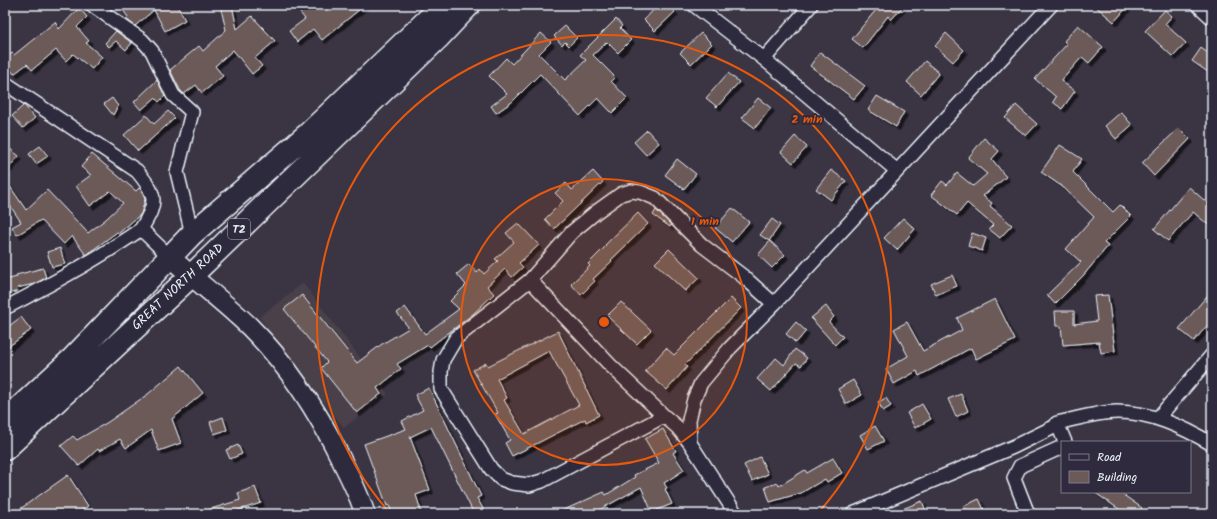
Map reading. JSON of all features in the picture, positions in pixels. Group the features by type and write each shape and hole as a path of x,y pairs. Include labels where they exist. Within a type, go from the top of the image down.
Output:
{"highway":[{"name":"GREAT NORTH ROAD","path":"5,422 72,359 192,234 308,134 443,5"},
{"name":"GREAT NORTH ROAD","path":"5,449 191,276 439,37 469,5"}],"main road":[{"path":"170,256 191,276 214,293 251,328 293,377 325,426 360,496 365,514"}],"street":[{"path":"92,5 142,40 152,51 173,95 192,112 177,172 192,234"},
{"path":"694,5 764,59 896,170"},
{"path":"764,59 811,5"},
{"path":"690,443 689,420 694,400 701,383 730,348 774,304 896,170 1051,5"},
{"path":"1198,5 1212,18"},
{"path":"5,83 137,170 148,184 154,199 150,214 141,229 111,250 5,308"},
{"path":"664,416 542,481 529,485 512,483 501,479 492,469 441,389 442,366 446,354 456,338 530,280 572,232 621,194 631,191 640,192 655,198 702,245 744,277 774,304"},
{"path":"141,229 170,256"},
{"path":"530,280 610,365 677,427 690,443 736,514"},
{"path":"1158,418 1212,355"},
{"path":"855,514 1013,447 1056,426 1057,423 1117,412 1158,418 1191,432 1212,444"},
{"path":"1057,423 1065,441"},
{"path":"1028,514 1014,478 1020,466 1061,447"}],"shaded area":[{"path":"303,283 388,394 344,428 259,317"}],"building":[{"path":"128,5 177,5 185,20 165,31 154,10 135,26 126,19 128,17 123,10"},
{"path":"220,5 232,5 237,29 252,16 275,41 255,58 262,66 252,74 233,50 215,66 223,76 202,93 196,85 184,94 180,90 170,70 199,46 203,51 226,30"},
{"path":"302,5 365,5 322,40 313,29 297,42 289,31 305,19 297,9"},
{"path":"658,5 668,5 675,12 655,31 644,20"},
{"path":"880,5 904,5 891,20 888,16 863,48 852,39"},
{"path":"1094,5 1129,5 1114,22"},
{"path":"79,8 87,17 77,27 89,41 86,43 102,57 92,69 73,54 66,61 56,50 32,70 27,64 14,74 5,62 5,58 12,53 14,55 55,22 59,29"},
{"path":"1165,10 1172,16 1165,24 1186,43 1173,57 1145,31"},
{"path":"616,19 622,26 620,28 631,40 618,53 607,42 593,55 615,77 611,81 627,98 612,113 598,98 580,116 540,74 512,102 496,113 491,106 507,94 489,76 506,58 512,64 541,33 551,42 539,54 565,80 586,60 580,55"},
{"path":"1078,25 1103,47 1089,63 1082,57 1061,81 1075,91 1062,109 1053,102 1056,97 1035,79 1067,44 1064,41"},
{"path":"565,26 577,38 569,46 565,42 562,45 554,36"},
{"path":"116,31 132,43 126,50 116,41 109,47 105,43"},
{"path":"701,33 712,44 691,64 680,53"},
{"path":"946,33 964,50 953,62 935,46"},
{"path":"1201,48 1212,56 1212,75 1192,61"},
{"path":"820,52 865,86 854,99 810,66"},
{"path":"925,61 939,73 921,95 907,82"},
{"path":"728,73 739,82 717,107 706,98"},
{"path":"157,80 165,96 159,102 155,98 141,110 134,102"},
{"path":"877,96 904,112 896,127 868,110"},
{"path":"112,98 118,106 113,115 104,104"},
{"path":"758,98 771,108 755,128 742,118"},
{"path":"24,105 35,118 23,128 12,116"},
{"path":"1016,105 1037,124 1026,136 1005,118"},
{"path":"168,111 175,118 138,151 124,135 146,115 154,124"},
{"path":"1121,112 1132,125 1116,139 1105,126"},
{"path":"1179,128 1190,139 1154,176 1142,163"},
{"path":"647,130 659,143 646,155 634,142"},
{"path":"795,136 807,147 793,163 781,152"},
{"path":"984,138 999,151 992,159 1006,177 983,196 992,203 990,206 1012,225 1000,238 989,229 993,225 967,203 957,215 931,195 942,181 947,185 957,173 973,186 987,174 968,158"},
{"path":"5,145 19,156 5,172"},
{"path":"1060,145 1082,159 1073,172 1113,212 1120,205 1131,216 1104,243 1108,246 1082,277 1055,304 1047,295 1081,262 1066,249 1094,217 1064,188 1041,172"},
{"path":"40,146 48,156 36,164 29,154"},
{"path":"92,154 136,191 139,188 142,191 145,199 141,214 119,233 117,232 86,255 72,236 64,244 41,220 17,235 12,227 21,222 5,198 5,179 26,210 47,190 88,233 123,203 110,191 90,206 76,186 91,175 81,167"},
{"path":"677,159 696,174 684,189 665,175"},
{"path":"831,170 846,181 831,200 816,189"},
{"path":"593,171 603,182 554,229 545,219 563,201 555,193 566,183 572,190"},
{"path":"1189,187 1212,207 1212,228 1193,212 1168,241 1154,229"},
{"path":"732,208 749,222 732,242 715,228"},
{"path":"656,210 671,225 670,227 653,215"},
{"path":"638,213 648,224 593,279 595,281 581,295 571,284 590,266 588,264 606,246 605,245"},
{"path":"903,218 915,229 897,250 884,238"},
{"path":"772,219 780,225 769,241 760,235"},
{"path":"518,223 539,245 519,263 523,267 512,277 505,269 487,286 494,294 473,314 430,347 428,345 397,364 401,369 377,388 381,394 357,413 321,368 327,362 284,309 302,295 357,363 382,344 409,328 397,313 405,307 425,334 459,309 450,301 466,285 457,274 469,264 477,273 480,269 484,274 498,261 495,259 514,242 506,233"},
{"path":"972,233 986,238 982,251 968,246"},
{"path":"770,241 785,255 772,268 758,255"},
{"path":"60,248 65,264 52,267 47,252"},
{"path":"669,249 699,278 685,291 655,263"},
{"path":"43,268 46,278 34,284 17,288 18,291 5,295 5,280 17,277 16,275"},
{"path":"952,275 957,286 936,295 931,284"},
{"path":"1212,290 1212,320 1194,341 1179,329"},
{"path":"1108,295 1115,351 1101,353 1099,342 1063,345 1061,326 1056,326 1055,311 1074,311 1074,324 1097,321 1094,296"},
{"path":"731,298 741,308 685,365 687,367 667,390 645,371 666,348 674,355"},
{"path":"995,299 1015,340 976,359 971,348 919,376 917,371 894,384 886,369 908,356 894,329 907,322 923,351 962,330 957,318"},
{"path":"621,302 651,330 637,344 607,316"},
{"path":"826,306 834,317 829,322 843,337 835,345 811,318"},
{"path":"21,317 31,330 5,349 5,329"},
{"path":"796,322 806,331 796,343 786,334"},
{"path":"558,331 599,415 586,422 585,419 512,456 505,443 510,440 495,414 498,413 473,370 486,363 488,366","holes":["549,351 579,405 524,434 504,400 507,398 497,379"]},
{"path":"795,349 807,358 801,366 796,363 771,391 757,379 776,358 784,365"},
{"path":"181,366 203,393 172,419 181,443 159,451 151,430 126,448 120,439 99,451 98,449 79,466 61,446 73,436 77,440 108,422 148,394"},
{"path":"853,380 862,395 846,404 838,389"},
{"path":"429,388 481,496 477,498 486,514 474,514 431,427 410,437 430,490 416,495 422,514 392,514 389,505 387,506 364,444 406,429 402,421 423,410 415,395"},
{"path":"961,394 968,411 956,417 948,399"},
{"path":"886,398 891,406 883,411 878,402"},
{"path":"922,404 931,419 915,428 907,413"},
{"path":"223,417 227,430 214,434 210,422"},
{"path":"875,426 884,441 868,449 860,435"},
{"path":"663,429 676,451 673,453 684,470 664,483 667,488 665,489 672,504 652,512 641,487 592,514 555,514 604,492 606,495 635,477 634,475 659,463 645,439"},
{"path":"238,445 242,454 230,459 226,450"},
{"path":"760,457 768,474 752,481 744,465"},
{"path":"833,458 842,473 827,482 825,479 801,493 770,502 765,487 778,483 779,486 805,470 807,473"},
{"path":"68,475 88,506 76,514 13,514"},
{"path":"255,487 261,503 233,512 233,514 202,514 201,512 240,500 238,493"},
{"path":"1095,493 1120,493 1142,508 1138,514 1126,514"},
{"path":"979,499 986,514 968,514 964,506"},
{"path":"922,501 927,514 890,514"}]}
